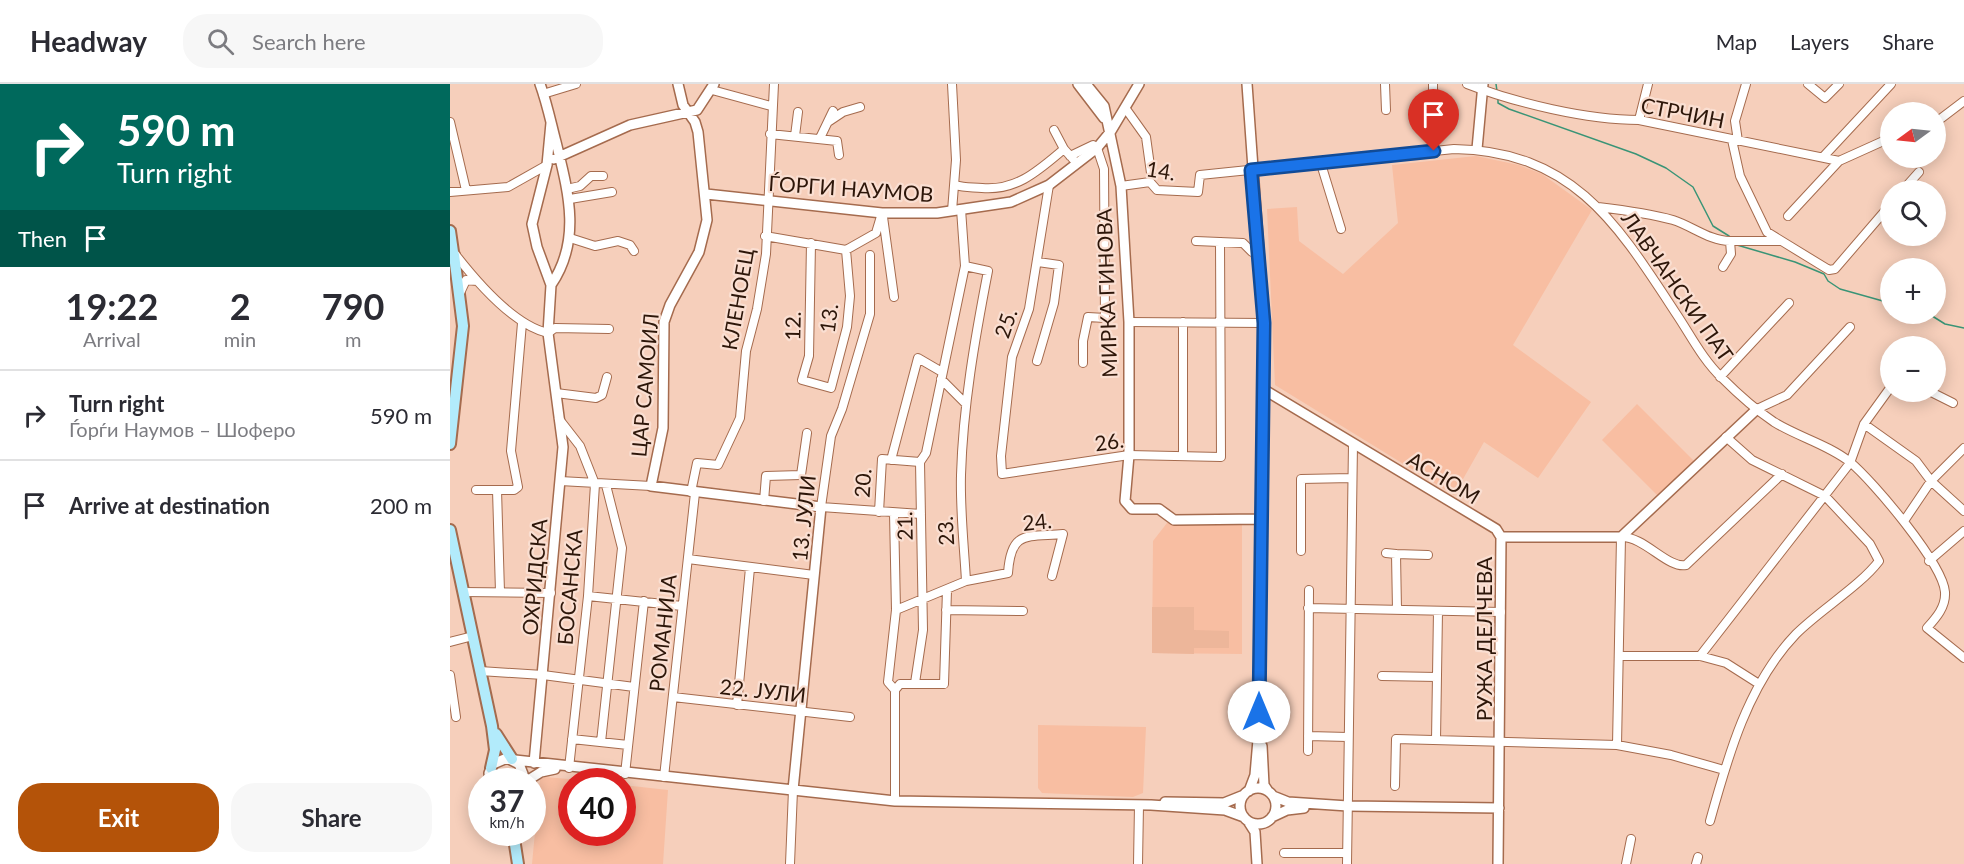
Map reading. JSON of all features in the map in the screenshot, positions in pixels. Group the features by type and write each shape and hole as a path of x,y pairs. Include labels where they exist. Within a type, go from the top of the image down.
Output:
{"main road":[{"path":"450,231 462,312 460,355 450,444"},
{"path":"450,276 458,292 462,312"},
{"path":"450,530 492,726 495,750 491,768"},
{"path":"492,726 513,760"},
{"path":"515,846 518,864"}],"street":[{"name":"ОХРИДСКА","path":"540,84 569,194 570,238 562,269 551,285"},
{"path":"543,94 576,84"},
{"name":"ЦАР САМОИЛ","path":"651,486 663,428 664,322 670,304 703,242 707,220 698,132 683,105 678,84"},
{"name":"КЛЕНОЕЦ","path":"693,492 697,463 718,465 740,418 746,351 757,309 766,254 771,106 774,84"},
{"name":"21.","path":"915,683 923,630 920,462 927,453 965,266 955,185 952,84"},
{"path":"1078,84 1112,130"},
{"path":"1086,84 1104,106 1112,130"},
{"name":"ЃОРГИ НАУМОВ","path":"706,195 882,213 957,210 1011,202 1049,185 1097,148 1112,130 1138,84"},
{"path":"1248,84 1251,170 1264,323 1259,728 1255,775 1240,806 1255,832 1258,864"},
{"path":"1385,84 1386,110"},
{"path":"1433,84 1433,108"},
{"name":"СТРЧИН","path":"1467,84 1511,97 1614,120 1639,120 1839,161"},
{"path":"1639,120 1648,84"},
{"path":"1746,84 1735,121 1735,141 1740,176 1767,232 1832,270 1880,217"},
{"path":"1808,84 1825,98 1839,84"},
{"path":"1823,157 1891,84"},
{"path":"450,192 508,187 547,165 559,155 630,125 697,110 713,87 771,106"},
{"path":"1477,149 1482,87"},
{"path":"1946,115 1964,101"},
{"path":"828,122 843,112 860,107"},
{"path":"1126,108 1146,137 1150,173"},
{"path":"820,138 833,111"},
{"path":"795,136 798,112"},
{"path":"450,122 466,190"},
{"name":"ОХРИДСКА","path":"534,763 551,593 562,447 548,333 551,285 537,247 532,224 547,165 550,123"},
{"path":"1054,130 1077,165"},
{"name":"МИРКА ГИНОВА","path":"1112,130 1120,186 1129,322 1129,455 1125,501 1132,509 1159,508 1174,520 1261,519"},
{"path":"770,134 837,141 839,155"},
{"path":"1788,216 1839,161 1880,143"},
{"path":"955,185 994,190 1011,187 1067,152 1093,145 1097,148 1104,169 1105,318 1088,317 1083,341 1083,363"},
{"name":"ЛАВЧАНСКИ ПАТ","path":"1251,170 1454,149 1477,149 1515,157 1554,172 1598,207 1635,253 1720,377 1774,422 1811,439 1850,463 1904,521 1916,536 1944,584 1945,593 1941,609 1927,628 1964,658"},
{"path":"1321,164 1341,229"},
{"name":"14.","path":"1120,186 1150,182 1157,190 1198,192 1200,175 1251,170"},
{"path":"1912,180 1919,172"},
{"path":"569,194 591,176 603,176"},
{"name":"25.","path":"1002,474 1001,456 1012,357 1029,309 1049,185"},
{"path":"569,194 612,192"},
{"path":"1598,207 1654,215 1688,225 1719,241 1779,241"},
{"path":"765,236 846,250 876,233 882,213"},
{"path":"882,213 894,297"},
{"path":"570,238 595,246 618,241 630,245 634,251"},
{"path":"1196,241 1243,243 1252,252 1258,252"},
{"path":"1723,267 1731,254 1730,241"},
{"path":"1220,242 1221,322"},
{"name":"12.","path":"811,243 809,356 802,380 831,388"},
{"name":"13.","path":"831,388 848,327 850,296 846,250"},
{"path":"452,254 522,323 534,330 548,333 555,328 609,329"},
{"name":"13. ЈУЛИ","path":"793,790 821,507 831,436 842,409 870,314 870,255"},
{"path":"1037,361 1054,303 1059,265 1038,262"},
{"name":"23.","path":"965,266 988,271 971,357 961,474 966,580"},
{"path":"460,292 466,280 479,282"},
{"path":"1720,377 1789,303"},
{"path":"1129,322 1264,323"},
{"path":"1183,322 1183,456"},
{"name":"26.","path":"1002,474 1129,455 1221,457 1221,322"},
{"path":"476,490 514,490 518,487 511,451 522,323"},
{"path":"1617,745 1621,537 1758,409 1787,395 1850,327"},
{"path":"891,460 918,358 941,376 966,404"},
{"path":"556,393 596,398 602,394 607,377"},
{"name":"АСНОМ","path":"1263,389 1496,529 1502,537"},
{"path":"1946,400 1953,403"},
{"path":"1700,656 1850,463 1864,424 1880,402"},
{"name":"БОСАНСКА","path":"559,419 580,446 595,484 588,596 572,739 566,768"},
{"path":"1864,424 1916,461 1931,481 1964,511"},
{"path":"764,501 766,476 801,475 807,433"},
{"path":"1710,821 1724,770 1759,684 1795,635 1879,561 1870,544 1825,496 1752,460 1726,437"},
{"path":"1347,864 1353,444"},
{"path":"1904,521 1931,481 1964,447"},
{"name":"20.","path":"879,512 882,459 920,462"},
{"path":"1502,537 1628,537 1651,548 1676,565 1686,565 1782,474"},
{"path":"1301,551 1301,479 1352,478"},
{"path":"560,482 651,486 821,507 921,514"},
{"path":"601,742 622,548 606,485"},
{"path":"497,490 500,592"},
{"name":"РОМАНИЈА","path":"664,777 688,559 693,492"},
{"path":"894,513 897,610 888,682 895,690"},
{"path":"1929,561 1964,531"},
{"name":"24.","path":"966,580 1008,573 1010,551 1016,542 1027,537 1063,534 1052,576"},
{"name":"РУЖА ДЕЛЧЕВА","path":"1498,864 1502,537"},
{"path":"1386,553 1428,555"},
{"path":"1396,554 1397,610"},
{"path":"688,559 814,575"},
{"path":"736,705 750,568"},
{"path":"897,610 966,580"},
{"path":"895,801 895,690 900,684 944,684 947,590"},
{"path":"1308,751 1309,590"},
{"path":"463,592 551,593"},
{"path":"588,596 682,606"},
{"path":"626,768 644,601"},
{"path":"1308,608 1501,612"},
{"path":"946,610 1023,611"},
{"path":"1436,740 1438,611"},
{"path":"450,642 473,636"},
{"path":"1619,656 1700,656 1726,663 1759,684"},
{"path":"480,671 543,675 634,687"},
{"path":"450,675 456,717"},
{"path":"1382,676 1437,677"},
{"name":"22. ЈУЛИ","path":"672,697 850,717"},
{"path":"1258,864 1261,833 1276,807 1271,794 1264,785 1259,728"},
{"path":"1308,736 1348,737"},
{"path":"572,739 628,745"},
{"name":"РУЖА ДЕЛЧЕВА","path":"1395,786 1396,740 1500,742"},
{"path":"1500,742 1617,745 1671,755 1724,770"},
{"path":"513,760 521,768"},
{"path":"491,768 497,761 513,760 566,768"},
{"path":"636,775 895,801 1139,805 1225,810 1258,824 1295,808 1348,806 1498,808"},
{"path":"1151,806 1165,802 1224,803 1259,788 1288,802 1348,806"},
{"path":"790,864 793,790"},
{"path":"1138,864 1139,805"},
{"path":"1626,864 1631,839"},
{"path":"1284,853 1347,853"}],"shaded area":[{"path":"1476,156 1519,165 1542,174 1592,210 1513,345 1591,402 1538,478 1484,442 1454,495 1275,385 1267,209 1297,207 1299,241 1343,274 1398,223 1392,165"},
{"path":"1637,404 1694,461 1659,497 1602,440"},
{"path":"1167,523 1242,523 1242,654 1152,653 1153,541"},
{"path":"1152,607 1194,607 1194,630 1229,631 1229,648 1194,648 1194,654 1152,653"},
{"path":"1038,725 1146,727 1143,793 1133,797 1042,793 1038,788"},
{"path":"546,777 558,778 558,846 636,846 636,786 668,790 663,864 532,864 534,846 546,846"}],"waterway":[{"path":"1496,84 1497,91"},
{"path":"1498,99 1498,103 1509,109 1636,154 1666,168 1693,187 1713,226 1729,236"},
{"path":"1737,245 1795,262 1824,274 1828,281 1840,289 1880,300"},
{"path":"1945,324 1964,328"}],"route":[{"path":"1259,712 1264,323 1251,170 1434,151"}]}
